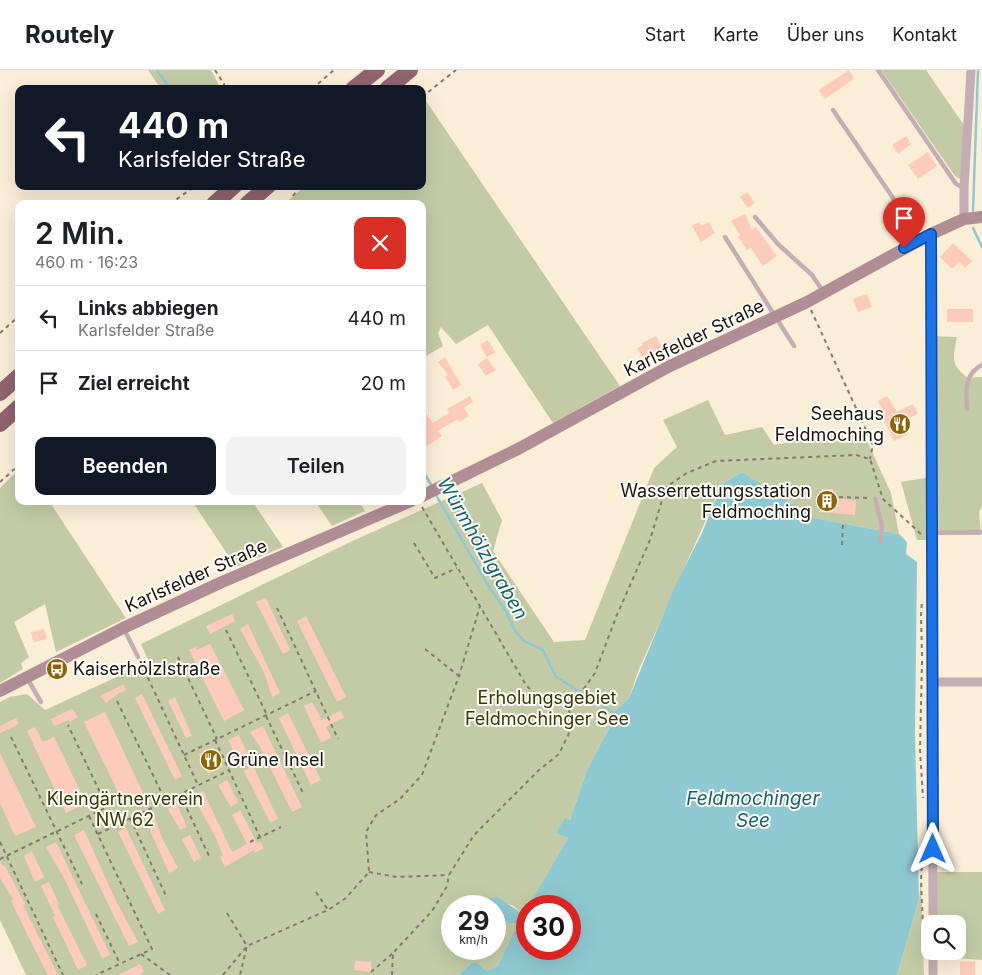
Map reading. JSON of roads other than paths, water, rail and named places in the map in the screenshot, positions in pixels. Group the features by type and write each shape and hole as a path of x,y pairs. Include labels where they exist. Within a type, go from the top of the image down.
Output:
{"highway":[{"path":"358,85 377,70"},
{"path":"392,85 410,70"},
{"path":"218,200 230,190"},
{"path":"252,200 263,190"},
{"path":"0,393 15,380"},
{"path":"0,424 15,411"}],"street":[{"path":"964,218 964,188 972,70"},
{"name":"Karlsfelder Straße","path":"426,498 443,486 518,449 668,368 777,317 807,308 824,293 926,236 964,218 982,217"},
{"path":"926,236 932,537 933,915"},
{"name":"Karlsfelder Straße","path":"0,691 123,628 222,582 411,505"},
{"path":"933,682 982,682"},
{"path":"930,960 933,975"}],"lane":[{"path":"878,70 956,184 964,188"},
{"path":"833,110 926,236"},
{"path":"755,217 778,244 812,275 824,293"},
{"path":"725,238 794,346"},
{"path":"967,409 968,378 972,370 982,364"},
{"path":"876,499 882,526 880,542"},
{"path":"932,537 982,532"},
{"path":"123,628 138,657"},
{"path":"26,677 41,702"}],"water":[{"name":"Feldmochinger See","path":"742,472 814,518 899,534 907,542 906,554 917,562 915,734 919,899 897,975 459,975 471,963 476,962 487,971 498,966 501,960 506,960 506,949 516,928 516,960 581,960 581,895 535,895 568,838 556,833 565,818 570,820 587,770 609,728 610,716 629,698 675,586 702,533 722,484"},
{"name":"Feldmochinger See","path":"506,903 516,909 516,924 506,922"}],"waterway":[{"name":"Würmhölzlgraben","path":"157,70 167,85"},
{"path":"973,211 978,70"},
{"path":"973,228 982,247"},
{"name":"Würmhölzlgraben","path":"426,476 433,488"},
{"name":"Würmhölzlgraben","path":"436,495 489,587 506,611 515,631 524,641 543,650 556,677 613,712"}],"place":[{"name":"Seehaus Feldmoching","path":"900,424"},
{"name":"Wasserrettungsstation Feldmoching","path":"827,501"},
{"name":"Kaiserhölzlstraße","path":"57,669"},
{"name":"Grüne Insel","path":"211,760"}],"park label":[{"name":"Erholungsgebiet Feldmochinger See","path":"547,708"},
{"name":"Kleingärtnerverein NW 62","path":"125,810"}]}
